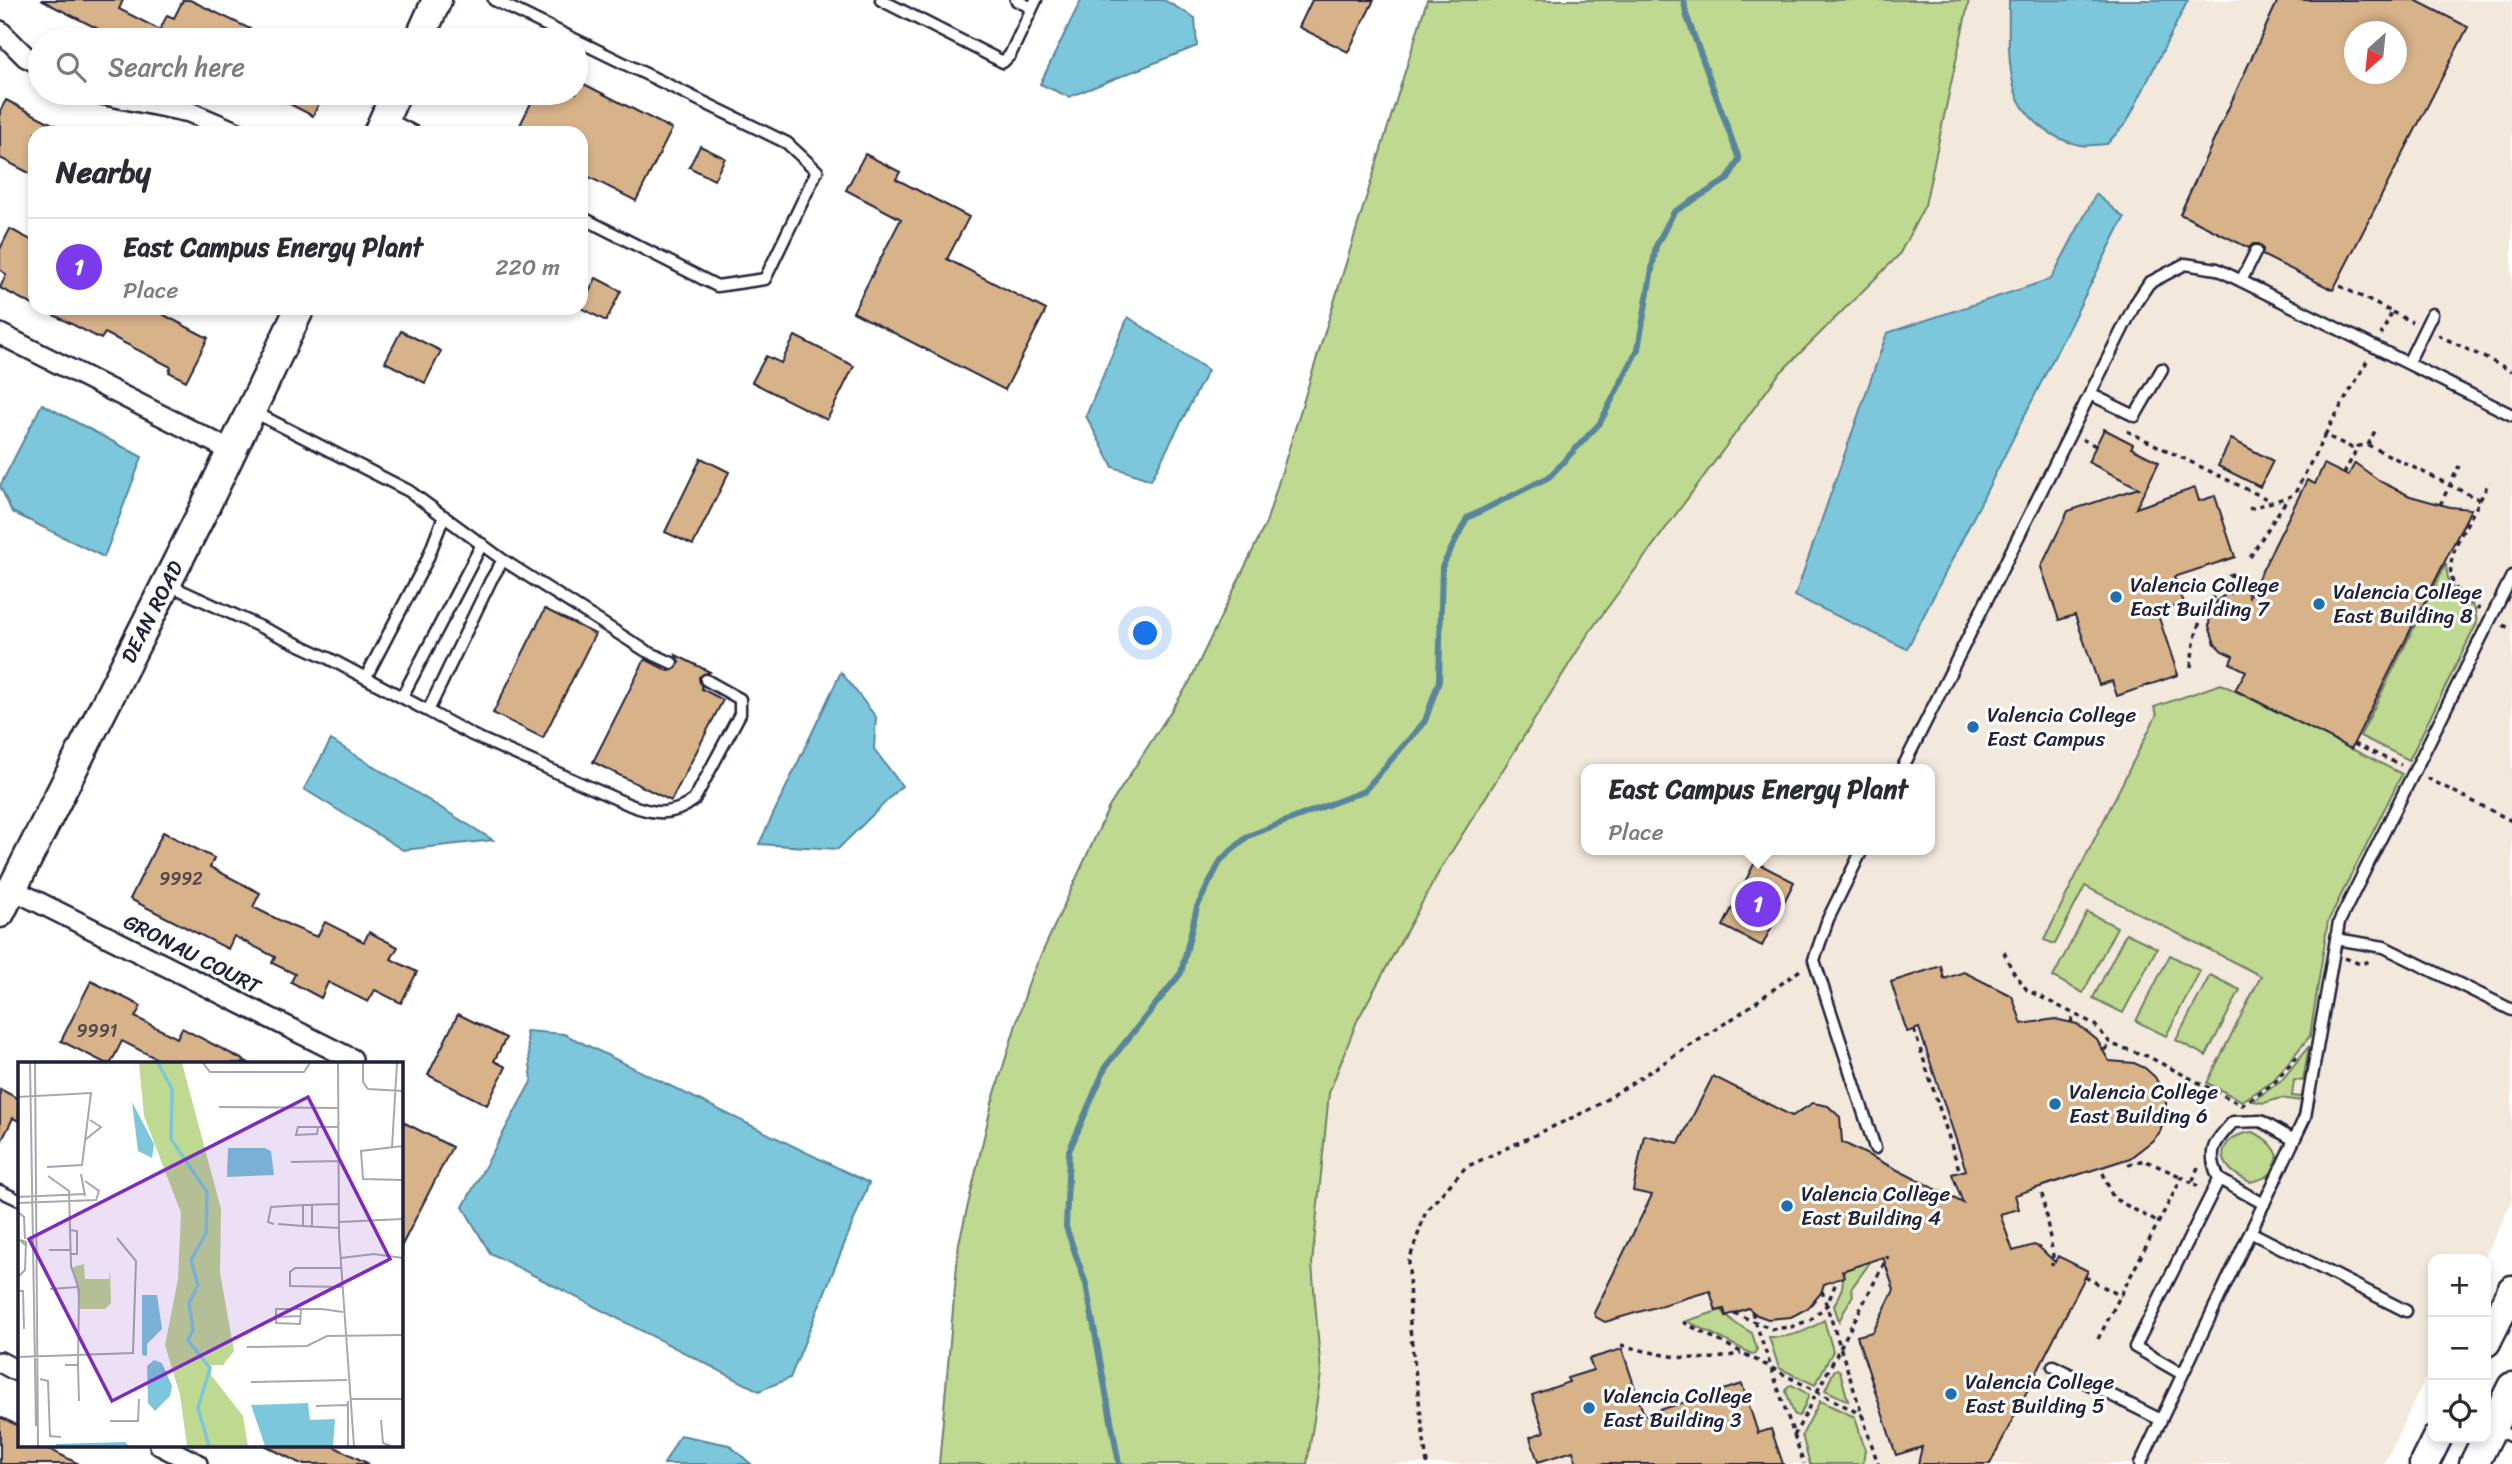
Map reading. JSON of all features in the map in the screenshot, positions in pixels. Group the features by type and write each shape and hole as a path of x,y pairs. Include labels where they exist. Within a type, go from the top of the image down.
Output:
{"main road":[{"path":"424,28 437,0"},
{"name":"DEAN ROAD","path":"6,901 252,411 297,315"},
{"path":"2491,1332 2512,1290"},
{"path":"2474,1464 2502,1432 2512,1387"},
{"path":"2424,1464 2434,1443"}],"street":[{"path":"0,31 28,58"},
{"path":"155,105 189,112 222,126"},
{"path":"0,334 232,451"},
{"name":"GRONAU COURT","path":"6,901 352,1059"},
{"path":"0,1362 18,1371"},
{"path":"162,1446 197,1464"}],"lane":[{"path":"494,0 551,28"},
{"path":"881,0 1003,62 1010,55 1034,4 1016,0"},
{"path":"588,46 787,143 817,172 765,279 718,286 588,221"},
{"path":"386,114 405,126"},
{"path":"2241,281 2256,251"},
{"path":"1905,764 2135,304 2149,283 2185,264 2217,269 2512,415"},
{"path":"2408,363 2432,314"},
{"path":"2090,394 2135,416 2162,369"},
{"path":"252,411 409,491 503,560 646,651 672,663"},
{"path":"366,677 428,560 444,516"},
{"path":"402,697 482,544"},
{"path":"428,710 503,560"},
{"path":"2140,1464 2305,1117 2339,922 2512,576"},
{"path":"166,583 366,677 472,735 650,812 666,813 685,807 694,800 740,713 740,699 706,680"},
{"path":"1860,855 1828,919 1814,960 1875,1148"},
{"path":"2336,939 2384,947 2512,1010"},
{"path":"2264,1204 2219,1179 2211,1162 2216,1141 2233,1122 2261,1121 2294,1140"},
{"path":"2182,1374 2135,1347 2219,1179"},
{"path":"0,1191 18,1200"},
{"path":"2250,1232 2406,1311"},
{"path":"2053,1366 2161,1420"}],"path":[{"path":"2392,312 2512,372"},
{"path":"2122,428 2273,502"},
{"path":"2368,445 2376,429"},
{"path":"2249,509 2294,495 2325,435 2350,447 2368,445 2480,500"},
{"path":"2081,438 2095,446"},
{"path":"2344,474 2358,446"},
{"path":"2440,505 2459,466"},
{"path":"2481,611 2473,601 2455,588 2451,576 2451,559 2489,482"},
{"path":"2250,557 2288,497"},
{"path":"2191,667 2193,637 2202,614 2231,574 2254,586"},
{"path":"2354,744 2512,821"},
{"path":"2004,953 2012,970 2027,990 2094,1024 2111,1044 2147,1056 2242,1105 2251,1105"},
{"path":"2333,954 2360,964 2376,960"},
{"path":"1427,1464 1410,1329 1409,1261 1426,1211 1466,1167 1593,1108 1738,1015 1814,960"},
{"path":"2071,1023 2074,1014"},
{"path":"1914,1030 1960,1172"},
{"path":"2104,1050 2111,1044"},
{"path":"2231,1109 2242,1105 2273,1084 2301,1052"},
{"path":"2127,1165 2144,1160 2212,1193"},
{"path":"2192,1183 2198,1166"},
{"path":"2103,1173 2113,1198 2159,1223"},
{"path":"2098,1339 2182,1177"},
{"path":"2042,1194 2053,1255 2052,1266"},
{"path":"1794,1436 1888,1256"},
{"path":"2085,1277 2121,1296"},
{"path":"1734,1313 1772,1329 1791,1327 1810,1320 1827,1306 1838,1280"},
{"path":"1822,1291 1878,1464"},
{"path":"1752,1312 1804,1464"},
{"path":"1683,1322 1862,1415"},
{"path":"1621,1345 1663,1355 1703,1359 1741,1353"}],"shaded area":[{"name":"Valencia College East Campus","path":"1783,0 2512,0 2512,1201 2486,1254 2428,1254 2428,1372 2384,1464 1082,1464"}],"green space":[{"path":"1427,0 1969,0 1925,205 1899,255 1779,374 1588,634 1440,870 1357,1021 1329,1093 1312,1264 1321,1374 1307,1464 939,1464 959,1243 992,1103 1030,979 1109,807 1189,683 1266,523"},
{"path":"2446,563 2451,585 2458,595 2475,609 2477,623 2409,760 2360,736"},
{"path":"2221,684 2402,774 2328,921 2310,1036 2272,1082 2242,1101 2207,1083 2261,976 2085,886 2055,944 2044,940 2157,714 2154,707"},
{"path":"2087,912 2117,927 2083,993 2053,977"},
{"path":"2126,933 2157,948 2123,1013 2093,998"},
{"path":"2170,955 2200,971 2166,1036 2136,1021"},
{"path":"2210,975 2240,990 2206,1056 2176,1040"},
{"path":"2309,1046 2303,1081 2294,1080 2292,1096 2301,1097 2301,1101 2281,1098 2264,1103 2253,1101 2282,1080"},
{"path":"2253,1132 2272,1145 2278,1160 2277,1167 2271,1173 2250,1182 2232,1171 2223,1155 2232,1139"},
{"path":"1871,1261 1851,1289 1853,1295 1839,1321 1834,1306 1842,1288 1844,1270"},
{"path":"1721,1310 1752,1333 1756,1353 1752,1354 1687,1321"},
{"path":"1824,1320 1833,1351 1815,1385 1779,1368 1769,1337 1798,1333"},
{"path":"1837,1369 1840,1371 1848,1401 1825,1390"},
{"path":"1792,1385 1809,1395 1798,1416 1794,1414 1786,1391 1788,1386"},
{"path":"1820,1401 1855,1417 1865,1450 1863,1464 1810,1464 1802,1435"}],"water":[{"path":"1081,0 1164,0 1195,18 1197,46 1069,97 1040,84"},
{"path":"2009,0 2188,0 2127,122 2107,144 2086,146 2058,138 2048,132 2023,107 2014,87 2010,66"},
{"path":"2096,194 2124,218 1907,649 1795,596 1887,333 2051,279"},
{"path":"1128,317 1208,370 1151,480 1113,467 1086,416"},
{"path":"42,404 142,457 104,557 12,512 0,486"},
{"path":"841,672 876,717 874,749 902,786 838,849 759,844"},
{"path":"331,740 493,840 403,850 304,789"},
{"path":"526,1031 564,1034 869,1183 790,1378 759,1391 490,1253 463,1207 532,1080"},
{"path":"680,1435 729,1445 751,1464 664,1464"}],"building":[{"path":"41,0 123,0 119,9 156,28 96,28"},
{"path":"183,0 190,0 248,28 161,28 167,15 174,18"},
{"path":"1312,0 1374,0 1348,52 1299,27"},
{"path":"2278,0 2415,0 2468,27 2333,290 2262,255 2263,248 2259,244 2253,244 2249,248 2180,214"},
{"path":"588,86 672,129 636,201 588,177 588,126 520,126 530,105 588,105"},
{"path":"6,100 56,126 28,126 28,172 0,158 0,111"},
{"path":"291,105 318,105 313,116"},
{"path":"700,146 725,158 714,180 689,167"},
{"path":"865,154 900,172 896,179 969,217 947,259 1046,310 1005,390 853,312 901,219 846,190"},
{"path":"10,229 28,238 28,302 0,288 6,274 0,270 0,249"},
{"path":"596,278 621,291 606,321 588,312 588,294"},
{"path":"54,315 164,315 208,338 186,381 169,372 171,367 105,333 101,339"},
{"path":"401,331 441,351 425,383 385,362"},
{"path":"795,336 854,366 827,420 752,382 766,356 781,363"},
{"name":"Valencia College East Building 7","path":"2104,429 2133,444 2131,448 2159,462 2136,508 2195,488 2199,501 2215,496 2235,557 2174,577 2184,603 2157,612 2178,675 2117,696 2112,681 2099,685 2075,615 2059,620 2041,567 2068,511 2139,488 2088,462"},
{"path":"2231,439 2273,461 2260,487 2218,466"},
{"path":"701,458 729,472 693,545 665,532"},
{"name":"Valencia College East Building 8","path":"2355,463 2381,482 2410,496 2450,507 2471,509 2351,749 2235,690 2246,671 2230,663 2233,656 2215,644 2209,626 2210,612 2218,600 2246,589 2249,597 2307,480 2315,484 2324,464 2348,476"},
{"path":"545,609 595,634 543,738 493,713"},
{"path":"676,655 710,672 699,677 702,689 723,700 671,801 593,762 645,659 668,671 673,670 679,663"},
{"path":"163,832 214,858 210,867 260,893 253,907 291,926 317,937 325,922 364,942 369,932 398,947 391,959 417,972 401,1003 375,990 368,1002 328,982 321,998 291,982 295,974 272,963 275,957 234,936 228,949 130,899"},
{"path":"1755,862 1794,882 1762,946 1723,926"},
{"path":"1941,966 1944,979 1964,972 2012,996 2022,1024 2055,1019 2077,1024 2097,1040 2109,1061 2134,1063 2145,1068 2155,1077 2166,1098 2160,1132 2130,1158 2015,1195 2019,1209 2000,1214 2013,1251 2034,1245 2055,1262 2058,1256 2088,1271 1990,1464 1918,1464 1922,1447 1896,1455 1857,1336 1873,1332 1894,1290 1883,1257 1842,1271 1844,1277 1824,1284 1821,1293 1808,1308 1791,1317 1768,1319 1748,1308 1726,1316 1724,1309 1716,1311 1710,1291 1605,1322 1594,1313 1652,1195 1633,1191 1644,1135 1679,1143 1713,1076 1792,1116 1813,1103 1828,1106 1840,1117 1842,1142 1963,1203 1952,1174 1966,1170 1919,1028 1907,1032 1891,982"},
{"path":"91,981 141,1006 135,1017 177,1038 182,1028 247,1062 163,1062 122,1041 112,1062 103,1062 61,1041"},
{"path":"458,1014 506,1038 494,1061 506,1067 487,1105 428,1075"},
{"path":"0,1089 18,1098 18,1120 13,1118 0,1144"},
{"path":"402,1122 452,1147 402,1245"},
{"name":"Valencia College East Building 3","path":"1622,1349 1644,1415 1742,1384 1758,1433 1771,1429 1783,1464 1577,1464 1573,1451 1538,1462 1530,1437 1544,1432 1532,1395 1569,1382 1567,1378 1593,1370 1589,1359"},
{"path":"0,1417 18,1426 18,1446 43,1446 79,1464 0,1464"},
{"path":"266,1446 333,1446 369,1464 301,1464"}],"waterway":[{"path":"1119,1464 1086,1284 1066,1227 1069,1151 1106,1066 1181,973 1197,907 1221,860 1248,836 1364,791 1425,721 1439,681 1442,567 1467,518 1549,477 1600,423 1638,349 1656,246 1674,212 1728,179 1739,159 1686,14 1684,0"}],"place":[{"name":"Valencia College East Building 7","path":"2116,597"},
{"name":"Valencia College East Building 8","path":"2319,604"},
{"name":"Valencia College East Campus","path":"1973,727"},
{"name":"East Campus Energy Plant","path":"1758,904"},
{"name":"Valencia College East Building 6","path":"2055,1104"},
{"name":"Valencia College East Building 4","path":"1787,1206"},
{"name":"Valencia College East Building 5","path":"1951,1394"},
{"name":"Valencia College East Building 3","path":"1589,1408"}]}
